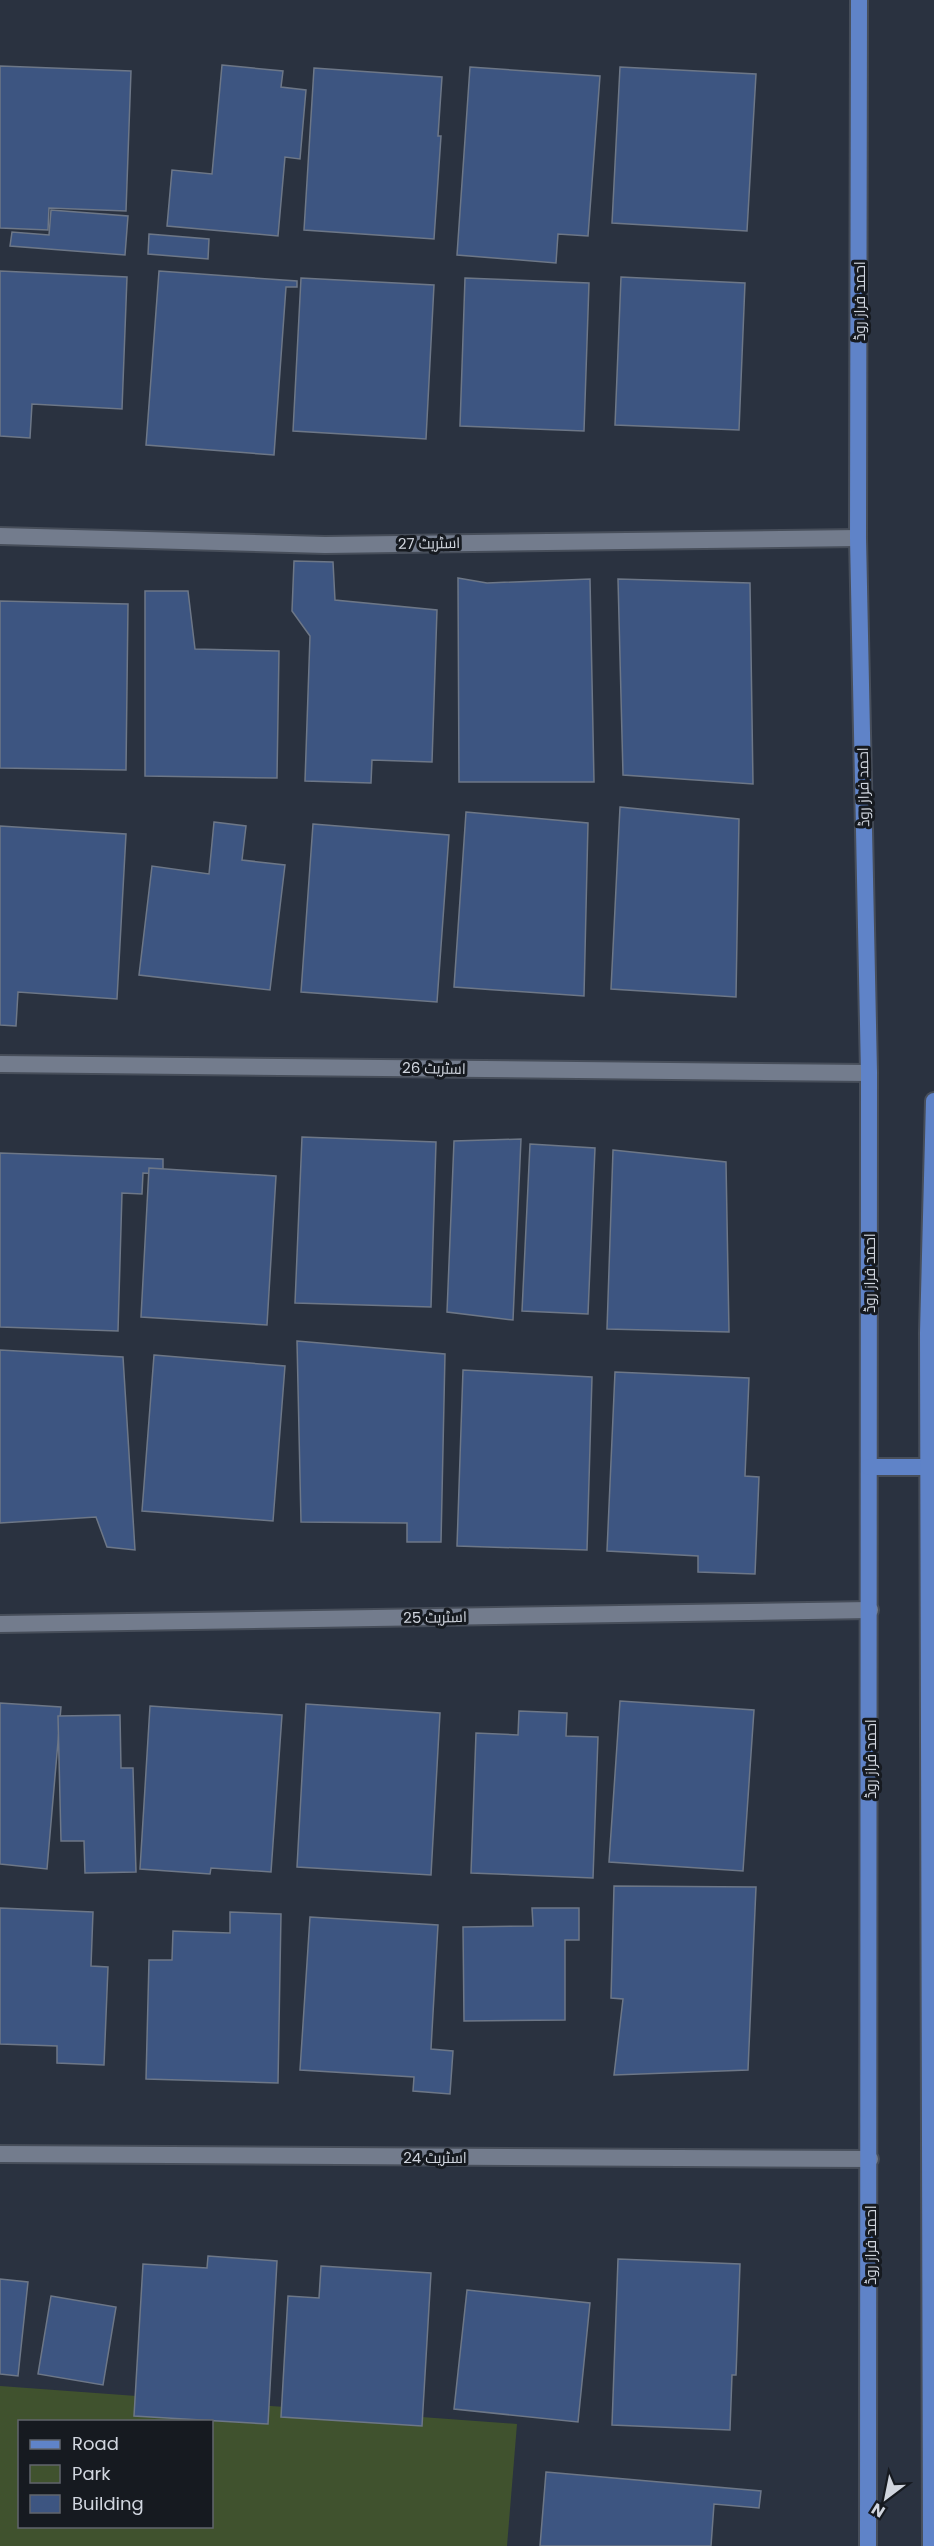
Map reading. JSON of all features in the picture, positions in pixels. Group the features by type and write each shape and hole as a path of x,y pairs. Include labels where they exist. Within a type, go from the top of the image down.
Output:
{"main road":[{"name":"احمد فراز روڈ","path":"859,0 858,538 869,1073 868,2546"},
{"path":"932,2546 929,1467 934,1101"},
{"path":"869,1467 929,1467"}],"street":[{"name":"اسٹریٹ 27","path":"0,536 326,544 858,538"},
{"name":"اسٹریٹ 26","path":"0,1064 869,1073"},
{"name":"اسٹریٹ 25","path":"0,1624 870,1610"},
{"name":"اسٹریٹ 24","path":"0,2154 870,2159"}],"green space":[{"path":"0,2386 517,2424 507,2546 0,2546"}],"building":[{"path":"222,65 283,71 281,87 306,90 300,159 285,157 278,236 167,226 172,170 212,174"},
{"path":"0,66 131,71 126,211 49,208 48,230 0,228"},
{"path":"470,67 600,76 588,236 558,234 556,263 457,255"},
{"path":"620,67 756,74 747,231 612,223"},
{"path":"314,68 442,77 438,136 441,136 434,239 304,230"},
{"path":"51,210 128,216 125,255 10,246 12,232 49,235"},
{"path":"149,234 209,239 208,259 148,254"},
{"path":"0,271 127,277 122,409 32,404 30,438 0,436"},
{"path":"159,271 297,281 297,287 286,287 274,455 146,445"},
{"path":"621,277 745,283 739,430 615,425"},
{"path":"301,278 434,285 426,439 293,431"},
{"path":"465,278 589,283 584,431 460,426"},
{"path":"294,561 333,562 335,600 437,610 432,762 372,760 371,783 305,781 310,636 292,611"},
{"path":"458,578 487,583 590,579 594,782 459,782"},
{"path":"618,579 750,583 753,784 623,775"},
{"path":"145,591 188,591 195,649 279,651 277,778 145,776"},
{"path":"0,601 128,604 126,770 0,768"},
{"path":"620,807 739,819 736,997 611,989"},
{"path":"466,812 588,823 584,996 454,987"},
{"path":"214,822 246,826 242,860 285,865 270,990 139,975 152,866 209,874"},
{"path":"313,824 449,835 437,1002 301,992"},
{"path":"0,826 126,834 117,999 18,992 16,1026 0,1025"},
{"path":"302,1137 436,1142 431,1307 295,1303"},
{"path":"521,1139 513,1320 447,1312 454,1141"},
{"path":"530,1144 595,1148 588,1314 522,1311"},
{"path":"613,1150 726,1162 729,1332 607,1329"},
{"path":"0,1153 163,1159 163,1174 143,1173 142,1194 122,1193 118,1331 0,1327"},
{"path":"149,1168 276,1176 267,1325 141,1317"},
{"path":"297,1341 445,1354 441,1542 407,1542 407,1523 301,1522"},
{"path":"0,1350 123,1357 135,1550 107,1547 96,1517 0,1523"},
{"path":"154,1355 285,1366 273,1521 142,1511"},
{"path":"463,1370 592,1377 587,1550 457,1546"},
{"path":"615,1372 749,1378 745,1476 759,1477 755,1574 698,1572 698,1556 607,1551"},
{"path":"620,1701 754,1710 743,1871 609,1862"},
{"path":"0,1703 61,1707 47,1869 0,1864"},
{"path":"306,1704 440,1713 431,1875 297,1867"},
{"path":"150,1706 282,1715 271,1872 211,1868 210,1874 140,1869"},
{"path":"519,1711 567,1713 566,1736 598,1737 593,1878 471,1873 476,1733 518,1735"},
{"path":"120,1715 121,1768 133,1768 136,1872 85,1873 84,1841 61,1841 58,1716"},
{"path":"614,1886 756,1887 748,2070 614,2075 623,1999 611,1998"},
{"path":"0,1908 93,1912 91,1966 108,1967 104,2065 57,2063 57,2046 0,2044"},
{"path":"532,1908 579,1908 579,1940 565,1940 565,2020 464,2021 463,1927 533,1926"},
{"path":"230,1912 281,1914 278,2083 146,2079 149,1960 172,1960 173,1931 230,1933"},
{"path":"310,1917 438,1925 431,2049 453,2051 450,2094 413,2091 414,2077 300,2070"},
{"path":"208,2256 277,2261 268,2424 134,2416 143,2264 207,2268"},
{"path":"618,2259 740,2264 736,2375 732,2375 730,2430 612,2425"},
{"path":"321,2266 431,2273 422,2426 281,2417 288,2296 319,2298"},
{"path":"0,2279 28,2282 18,2376 0,2374"},
{"path":"467,2290 590,2303 578,2422 454,2409"},
{"path":"51,2296 116,2307 103,2385 38,2374"},
{"path":"546,2472 761,2491 759,2508 714,2504 711,2546 540,2546"}]}
